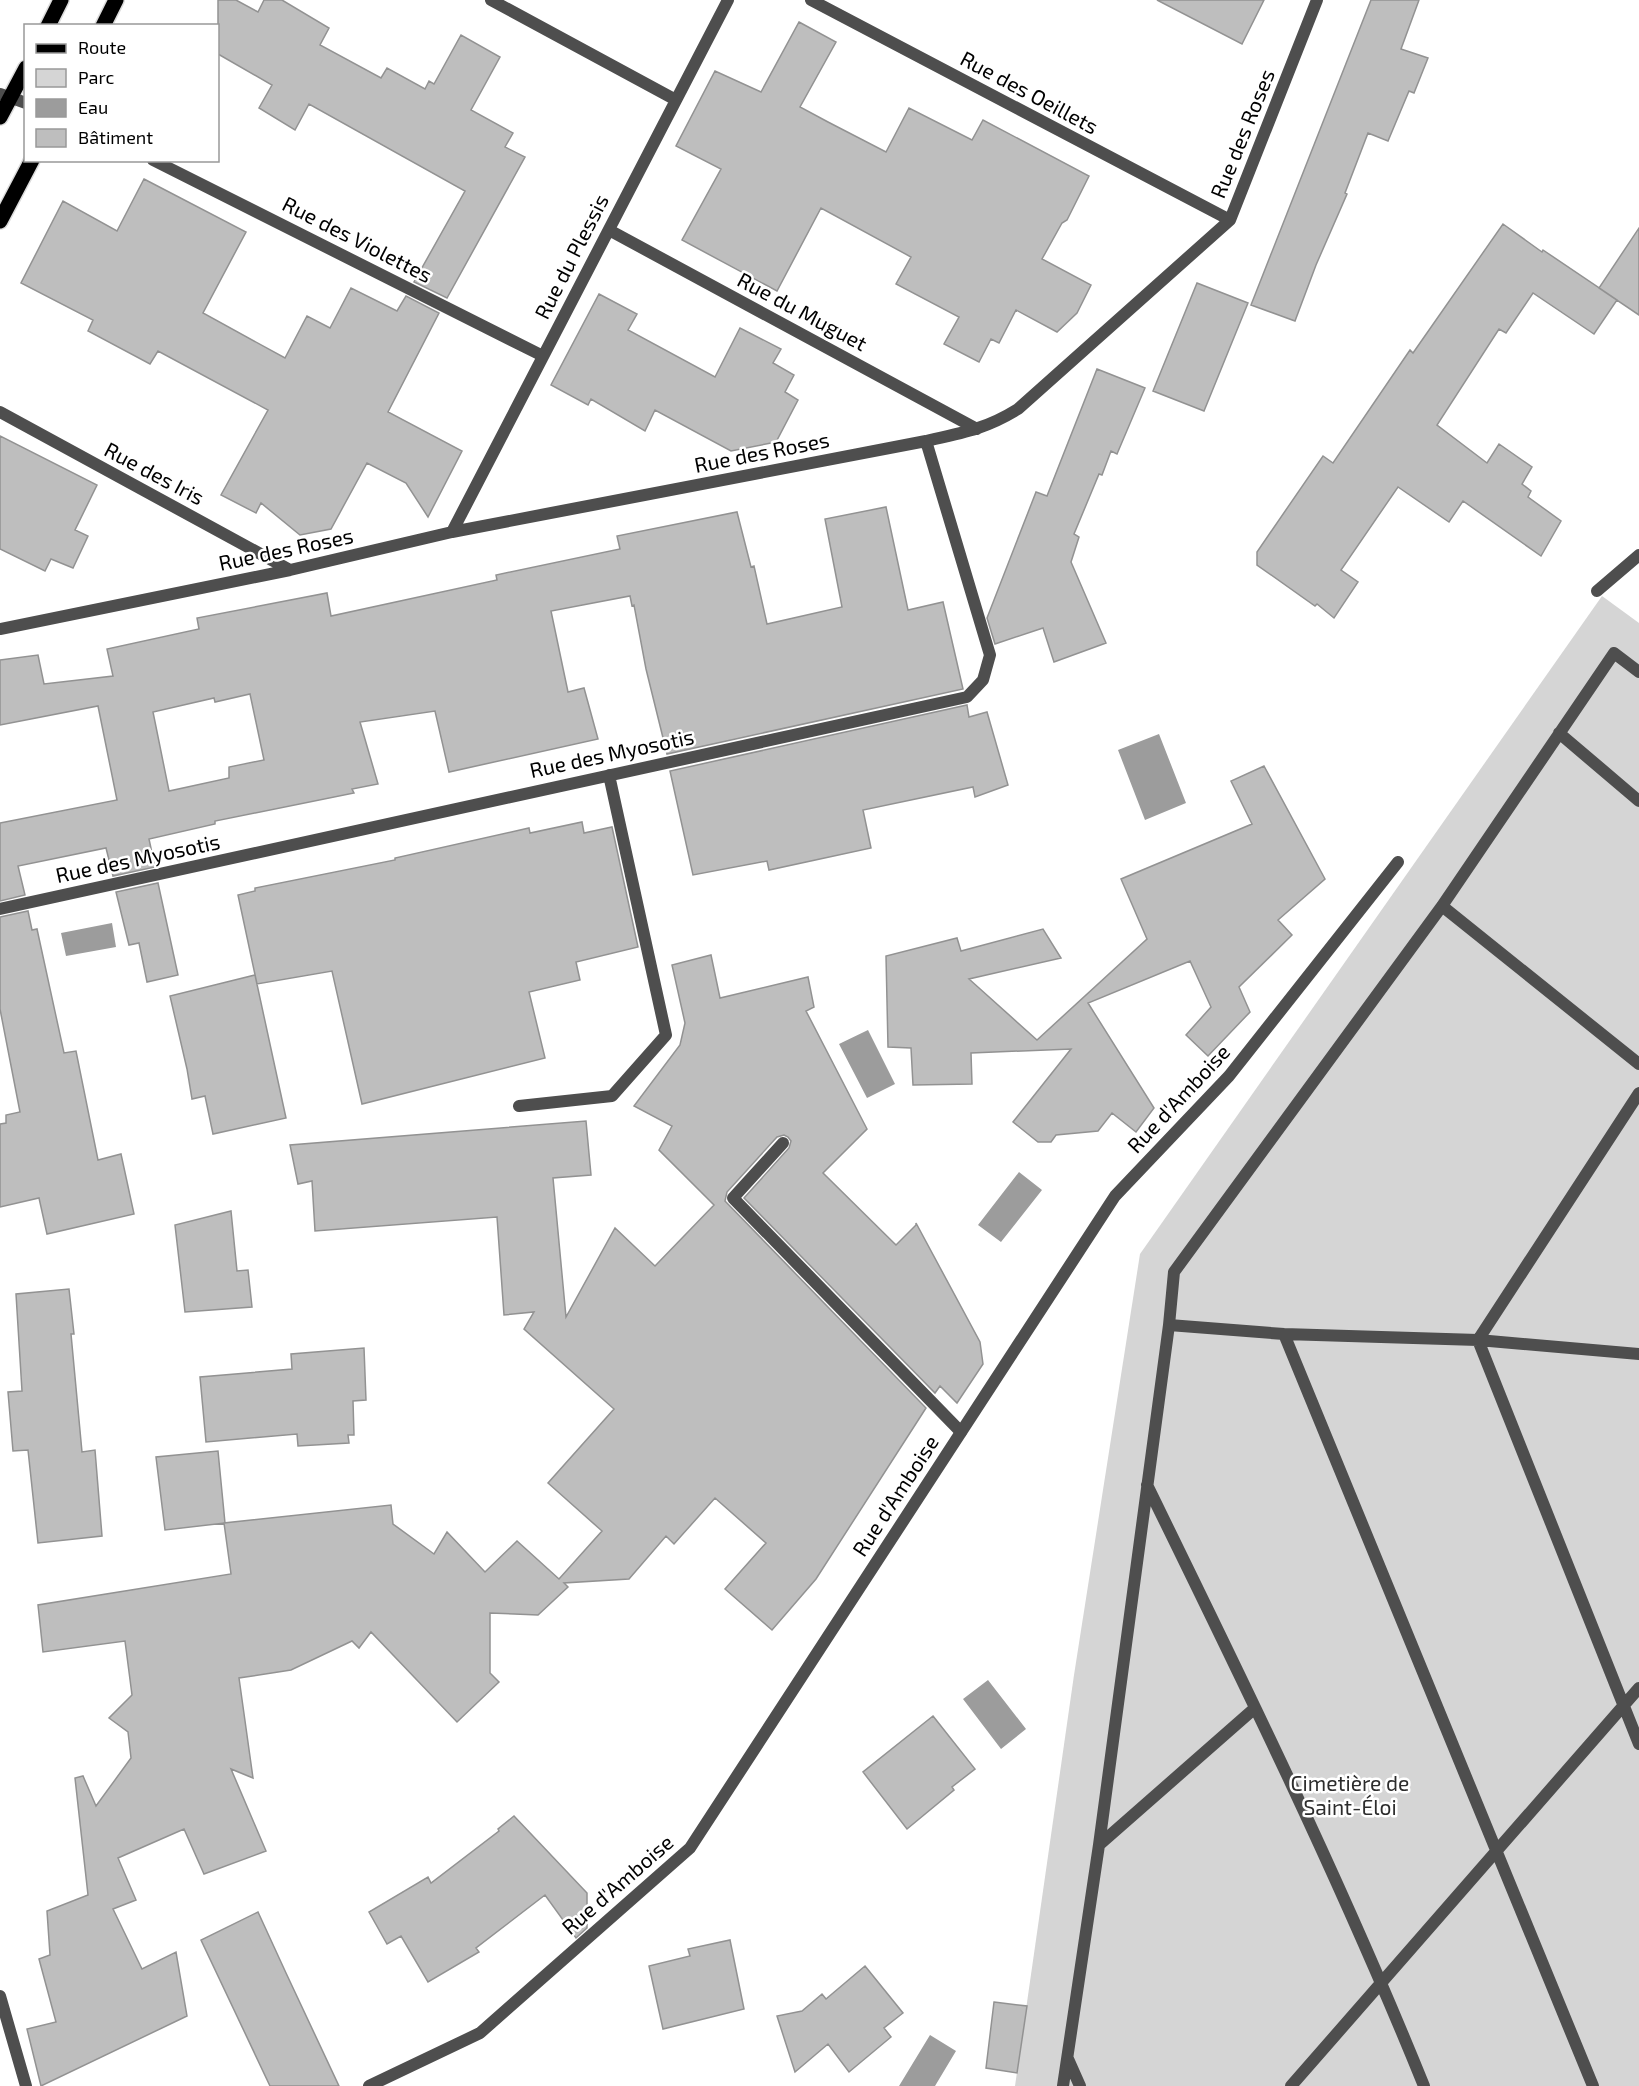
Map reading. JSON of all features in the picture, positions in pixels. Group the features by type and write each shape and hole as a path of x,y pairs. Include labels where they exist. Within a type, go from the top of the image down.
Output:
{"main road":[{"path":"49,24 61,0"},
{"path":"104,24 116,0"},
{"path":"0,117 5,96 24,71"},
{"path":"0,221 31,162"}],"street":[{"path":"491,0 676,100"},
{"name":"Rue du Plessis","path":"452,532 728,0"},
{"name":"Rue des Oeillets","path":"811,0 1230,220"},
{"name":"Rue des Roses","path":"0,629 290,570 452,532 926,441 997,422 1018,409 1230,220 1317,0"},
{"path":"5,96 24,102"},
{"name":"Rue des Violettes","path":"157,162 543,356"},
{"name":"Rue du Muguet","path":"609,230 977,429"},
{"name":"Rue des Iris","path":"0,412 290,570"},
{"name":"Rue des Myosotis","path":"0,909 967,697 983,681 990,655 926,441"},
{"path":"1597,591 1639,555"},
{"path":"1063,2086 1169,1325 1174,1272 1442,906 1614,653 1639,672"},
{"path":"1559,733 1639,801"},
{"path":"519,1106 612,1096 666,1035 609,775"},
{"name":"Rue d'Amboise","path":"369,2086 480,2033 690,1848 1114,1196 1229,1076 1398,862"},
{"path":"1442,906 1639,1064"},
{"path":"1478,1340 1639,1093"},
{"path":"783,1143 733,1198 961,1432"},
{"path":"1169,1325 1284,1334 1478,1340 1639,1353"},
{"path":"1284,1334 1593,2086"},
{"path":"1478,1340 1639,1744"},
{"path":"1146,1484 1255,1708 1382,1982 1424,2086"},
{"path":"1291,2086 1639,1688"},
{"path":"1098,1845 1255,1708"},
{"path":"0,1996 26,2086"},
{"path":"1067,2058 1080,2086"}],"green space":[{"name":"Cimetière de Saint-Éloi","path":"1602,596 1639,623 1639,2086 1015,2086 1074,1675 1140,1254"}],"water":[{"path":"1159,734 1186,803 1145,820 1118,750"},
{"path":"112,923 116,947 66,956 61,933"},
{"path":"868,1030 895,1084 867,1098 839,1044"},
{"path":"1019,1172 1042,1190 1001,1242 978,1225"},
{"path":"988,1680 1026,1729 1001,1749 963,1699"},
{"path":"930,2035 956,2051 935,2086 899,2086"}],"building":[{"path":"218,0 236,0 258,12 264,0 282,0 329,28 320,45 381,78 387,68 425,89 429,81 434,84 461,35 500,57 471,110 513,133 505,147 525,157 447,298 414,282 465,191 309,104 295,130 259,108 272,85 219,55"},
{"path":"1157,0 1264,0 1242,44"},
{"path":"1371,0 1419,0 1401,49 1428,58 1414,93 1409,91 1388,141 1368,133 1345,193 1347,194 1295,321 1251,305"},
{"path":"799,22 836,42 800,107 828,122 886,152 909,108 972,140 983,120 1089,176 1067,220 1062,223 1042,259 1091,285 1077,313 1057,332 1016,310 999,343 991,339 979,362 944,344 959,317 896,284 911,257 821,208 777,291 682,240 721,169 676,146 715,71 761,92"},
{"path":"144,179 246,232 203,313 285,358 307,316 330,328 351,288 397,311 406,296 439,313 388,412 462,451 428,517 406,483 367,463 331,529 300,535 261,503 256,513 221,495 268,410 158,351 150,364 88,331 93,320 21,283 63,201 117,231"},
{"path":"1503,224 1617,300 1594,334 1533,293 1506,333 1499,329 1437,425 1487,463 1499,444 1532,467 1522,484 1531,491 1528,497 1561,521 1541,556 1463,501 1449,522 1398,487 1341,570 1358,582 1334,618 1317,604 1315,606 1257,565 1257,552 1323,456 1333,463 1410,350 1413,353"},
{"path":"1639,228 1639,315 1599,288"},
{"path":"1197,283 1248,303 1204,411 1153,391"},
{"path":"599,294 637,314 628,330 715,377 740,328 781,349 773,363 794,375 785,392 798,400 776,442 731,451 655,410 645,431 591,399 588,405 551,385"},
{"path":"1097,369 1145,388 1117,454 1111,451 1102,475 1099,474 1074,534 1079,537 1071,562 1106,643 1054,662 1043,628 995,644 987,618 1036,492 1047,496"},
{"path":"0,436 97,485 75,530 88,536 73,568 51,559 45,571 0,549"},
{"path":"886,507 908,610 943,602 963,689 667,754 646,669 634,605 632,606 630,596 551,611 568,692 584,688 598,739 449,772 435,711 360,722 378,784 352,789 354,793 215,821 215,824 149,839 155,867 113,876 106,848 18,866 25,895 0,901 0,823 117,800 98,706 0,725 0,660 38,655 44,684 113,676 107,649 199,629 197,618 327,593 331,616 497,580 496,575 620,549 617,536 737,512 751,567 754,566 767,624 842,607 825,519","holes":["250,694 264,760 229,767 229,778 169,791 153,712 214,698 215,702"]},
{"path":"967,705 969,717 987,712 1008,785 975,797 973,787 863,810 871,848 769,870 767,861 693,875 670,771"},
{"path":"1264,766 1325,879 1278,920 1292,935 1239,987 1250,1012 1208,1056 1186,1035 1211,1007 1190,961 1088,1003 1154,1108 1136,1132 1112,1113 1098,1131 1056,1135 1051,1142 1038,1142 1013,1122 1071,1049 971,1053 972,1084 913,1085 911,1048 888,1047 886,956 957,938 961,951 1043,929 1061,958 969,979 1037,1040 1147,939 1121,879 1252,824 1231,781"},
{"path":"582,822 584,833 612,827 638,947 576,962 580,980 529,992 545,1058 362,1104 332,971 257,984 238,895 255,891 255,888 395,860 395,858 529,828 530,833"},
{"path":"158,883 178,975 147,982 139,943 129,945 116,892"},
{"path":"28,911 32,930 37,929 64,1053 76,1051 98,1160 121,1154 134,1214 47,1234 39,1198 0,1207 0,1124 6,1123 6,1115 20,1112 0,1009 0,917"},
{"path":"711,955 720,998 808,977 814,1007 806,1011 867,1129 823,1173 896,1245 916,1223 980,1342 983,1364 957,1403 940,1386 935,1393 744,1198 789,1148 791,1141 788,1137 784,1135 777,1137 727,1192 725,1201 926,1408 816,1579 772,1630 725,1589 766,1543 715,1498 674,1544 666,1536 629,1579 564,1583 568,1587 538,1615 490,1613 490,1673 499,1682 457,1722 371,1632 359,1648 352,1641 291,1670 239,1678 253,1778 231,1769 266,1851 204,1874 184,1829 118,1858 136,1900 113,1909 142,1969 176,1952 187,2016 41,2086 27,2029 56,2022 39,1959 50,1955 47,1911 88,1895 75,1778 83,1776 96,1806 131,1758 128,1732 109,1718 132,1695 125,1641 43,1652 38,1605 231,1574 224,1523 391,1505 393,1524 434,1554 447,1532 485,1572 517,1541 559,1579 602,1531 548,1483 614,1409 524,1329 534,1312 504,1315 497,1217 315,1231 312,1181 298,1184 290,1145 586,1121 591,1175 553,1178 566,1317 615,1228 655,1266 714,1205 659,1150 672,1126 634,1106 680,1045 685,1023 672,965"},
{"path":"255,975 286,1118 213,1134 205,1096 192,1099 170,996"},
{"path":"231,1211 237,1271 248,1270 252,1307 185,1312 175,1225"},
{"path":"69,1289 82,1452 95,1450 102,1536 38,1543 28,1450 13,1451 8,1392 22,1391 16,1294"},
{"path":"364,1348 366,1400 353,1401 354,1435 348,1435 349,1443 298,1446 297,1434 206,1442 200,1377 292,1369 291,1354"},
{"path":"218,1451 225,1523 165,1530 156,1457"},
{"path":"933,1716 975,1769 952,1787 954,1790 907,1829 863,1772"},
{"path":"514,1816 587,1893 587,1928 576,1938 545,1895 476,1948 479,1952 428,1982 401,1936 387,1944 369,1912 428,1877 431,1883 499,1831 498,1829"},
{"path":"258,1912 339,2086 270,2086 201,1940"},
{"path":"730,1940 744,2009 663,2029 649,1966 690,1956 688,1949"},
{"path":"865,1966 903,2013 884,2028 891,2037 849,2072 828,2044 795,2072 777,2016 802,2011 822,1994 826,1999"},
{"path":"994,2002 1027,2006 1017,2073 986,2068"}]}
